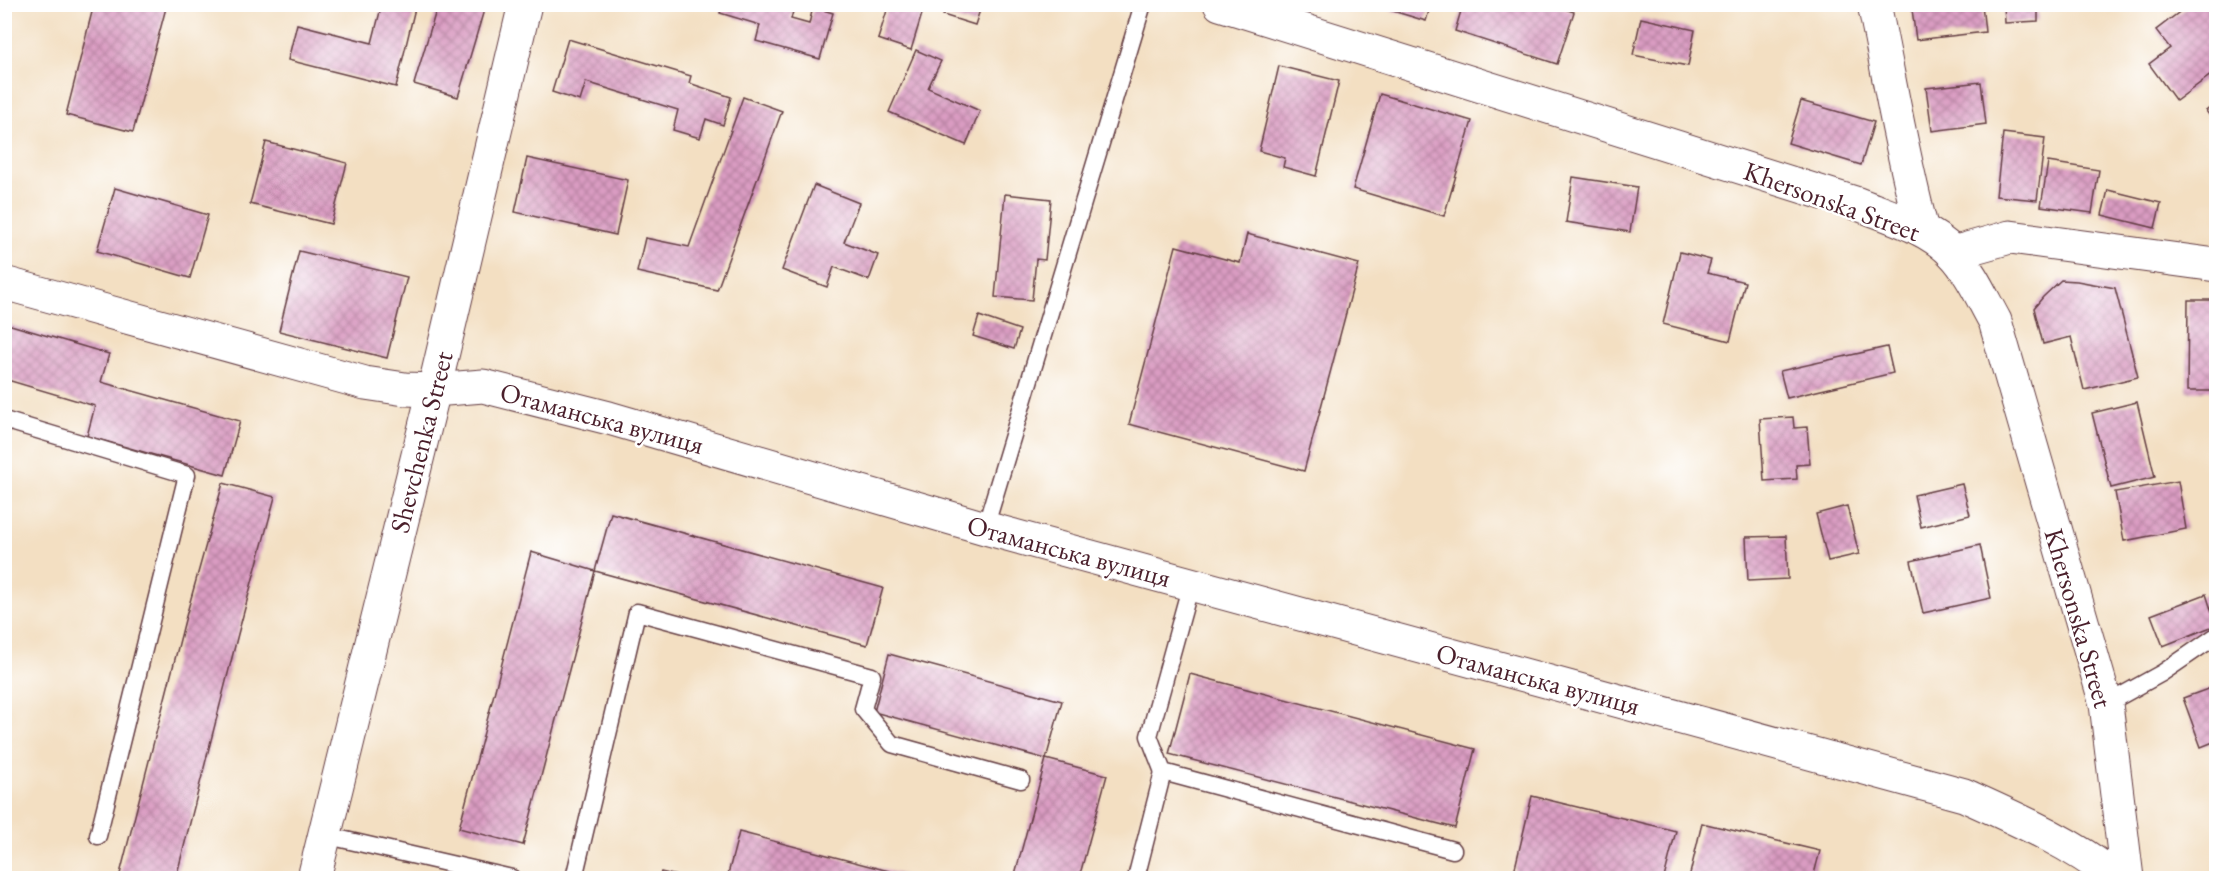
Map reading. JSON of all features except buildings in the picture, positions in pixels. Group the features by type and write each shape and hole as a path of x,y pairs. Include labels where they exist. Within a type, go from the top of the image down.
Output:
{"street":[{"name":"Shevchenka Street","path":"314,879 434,390 525,4"},
{"name":"Khersonska Street","path":"1220,4 1858,204 1922,230 1953,253 1966,270 1995,321 2106,704 2127,879"},
{"path":"1874,4 1906,169 1922,230"},
{"path":"1953,253 2010,237 2217,265"},
{"name":"Отаманська вулиця","path":"4,283 365,383 405,389 434,390 483,386 609,418 985,528 1964,795 2038,829 2089,857 2116,879"}],"lane":[{"path":"985,528 1143,4"},
{"path":"4,420 187,474 98,836"},
{"path":"1136,879 1163,772 1149,736 1191,584"},
{"path":"574,879 637,612 872,676 862,709 892,744 1021,780"},
{"path":"2106,704 2162,673 2217,636"},
{"path":"1163,772 1453,850"},
{"path":"324,835 512,879"}]}
